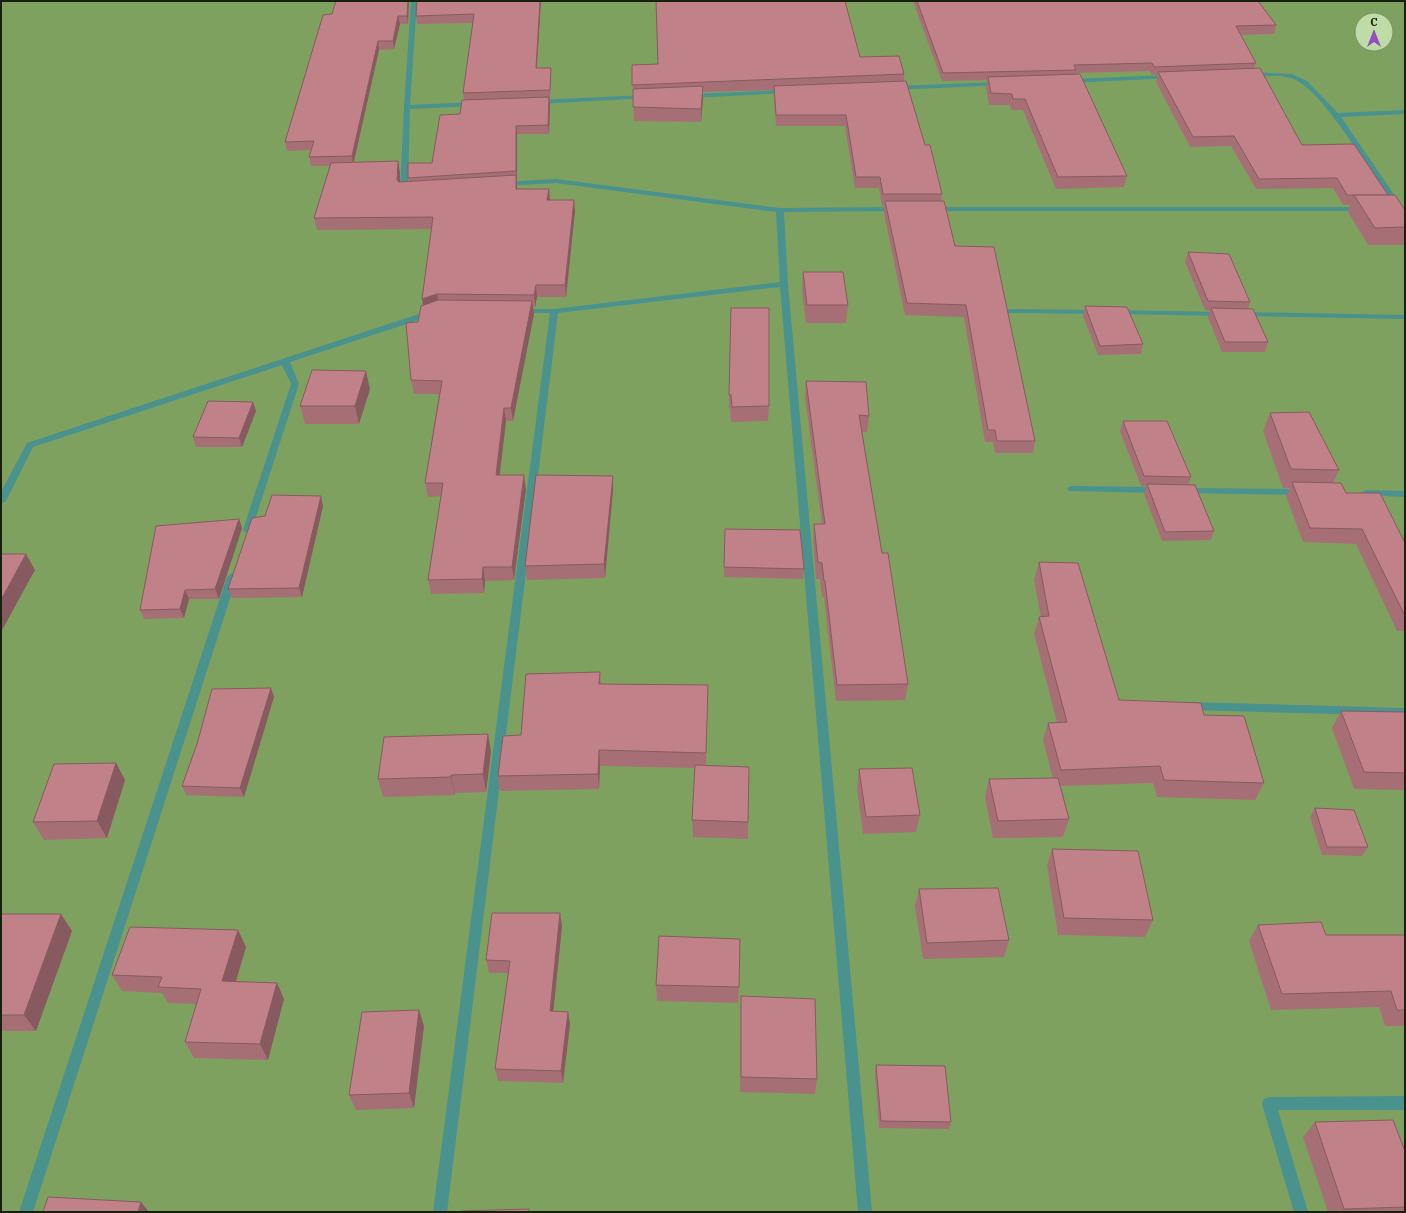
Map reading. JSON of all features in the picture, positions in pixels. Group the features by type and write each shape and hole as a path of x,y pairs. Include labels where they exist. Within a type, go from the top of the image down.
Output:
{"lane":[{"path":"412,189 404,190 407,107 414,1"},
{"path":"1246,74 1292,76 1305,82 1336,115 1399,209"},
{"path":"1062,82 1174,77"},
{"path":"886,88 1006,84"},
{"path":"686,96 790,92"},
{"path":"527,102 654,97"},
{"path":"407,107 479,104"},
{"path":"1336,115 1405,112"},
{"path":"500,184 556,181 780,210 905,209"},
{"path":"921,209 1369,209"},
{"path":"780,210 784,284 866,1212"},
{"path":"516,311 554,311 784,284"},
{"path":"1,501 30,445 439,310"},
{"path":"440,1212 554,311"},
{"path":"1008,311 1405,317"},
{"path":"243,544 295,384 286,361"},
{"path":"1072,489 1310,493"},
{"path":"1358,493 1405,494"},
{"path":"26,1212 236,567"},
{"path":"1178,706 1405,712"},
{"path":"1301,1212 1269,1104 1405,1103"}],"green space":[{"path":"1,1 1405,1 1405,1212 1,1212"}],"building":[{"path":"336,1 408,1 407,16 398,16 393,41 378,41 352,156 309,157 314,141 285,142 323,15 332,14"},
{"path":"417,1 540,1 536,68 551,68 550,90 463,93 474,14 416,16"},
{"path":"656,1 845,1 860,57 899,56 904,74 632,85 632,65 658,64"},
{"path":"917,1 1258,1 1276,25 1236,26 1256,63 1154,67 1152,63 1074,65 1076,70 943,73"},
{"path":"1260,68 1302,145 1354,144 1388,195 1347,195 1337,178 1259,179 1234,136 1193,137 1158,72"},
{"path":"1080,74 1127,176 1058,177 1025,99 1013,99 1012,94 991,93 988,77"},
{"path":"906,81 925,145 930,145 942,194 883,194 880,177 856,177 846,115 776,115 774,86"},
{"path":"703,86 701,109 633,107 633,89"},
{"path":"549,97 548,125 516,126 516,171 408,178 408,163 432,163 440,115 460,114 462,100"},
{"path":"398,161 397,180 399,182 516,175 516,189 549,189 547,200 574,200 565,285 536,285 534,295 437,294 422,299 433,217 314,218 331,163"},
{"path":"1354,195 1395,195 1405,210 1405,227 1375,228"},
{"path":"885,201 944,201 955,246 994,247 1035,441 997,441 995,430 988,430 966,305 907,303"},
{"path":"1188,252 1229,254 1250,302 1208,301"},
{"path":"803,272 843,272 848,305 807,305"},
{"path":"438,300 532,301 511,408 504,408 496,475 524,475 512,567 483,567 482,579 428,580 443,483 425,483 442,381 411,380 406,323 418,322 421,306"},
{"path":"1085,306 1127,307 1143,344 1100,346"},
{"path":"731,308 769,308 769,406 732,407 731,395 729,395"},
{"path":"1211,308 1253,309 1268,342 1225,342"},
{"path":"312,370 366,371 355,406 300,406"},
{"path":"806,381 866,382 869,416 859,415 882,553 888,553 908,684 837,685 825,581 822,563 818,562 814,524 825,524"},
{"path":"208,401 253,402 239,438 193,437"},
{"path":"1309,412 1339,470 1291,469 1270,413"},
{"path":"1123,421 1167,421 1191,477 1144,476"},
{"path":"536,475 613,476 604,564 525,566"},
{"path":"1292,482 1341,483 1346,493 1380,493 1405,543 1405,616 1362,529 1310,528"},
{"path":"1147,484 1195,485 1214,531 1165,532"},
{"path":"272,495 321,496 299,588 228,589 252,518 265,516"},
{"path":"239,519 215,589 185,590 180,609 140,610 156,526"},
{"path":"725,529 800,530 804,569 724,567"},
{"path":"1,554 26,554 1,600"},
{"path":"1039,562 1078,563 1119,700 1201,703 1204,715 1244,716 1264,783 1164,780 1160,766 1061,770 1048,723 1067,722 1039,617 1049,616"},
{"path":"600,672 599,684 708,685 706,753 599,750 598,774 498,776 503,736 521,735 526,674"},
{"path":"271,688 240,788 182,786 197,744 212,689"},
{"path":"1341,711 1405,712 1405,773 1364,772"},
{"path":"488,734 483,774 451,775 451,777 378,779 384,737"},
{"path":"116,763 97,821 33,822 54,764"},
{"path":"695,765 749,767 748,822 692,820"},
{"path":"912,768 920,815 866,817 859,769"},
{"path":"1058,778 1069,819 998,821 989,779"},
{"path":"1315,808 1354,810 1368,847 1327,847"},
{"path":"1052,849 1138,851 1153,920 1064,918"},
{"path":"998,888 1009,940 927,943 919,889"},
{"path":"492,913 560,913 550,1011 568,1012 561,1071 495,1069 510,961 486,960"},
{"path":"1,914 61,914 24,1015 1,1015"},
{"path":"1321,922 1326,935 1405,935 1405,1010 1397,1010 1391,991 1282,994 1258,925"},
{"path":"130,927 238,930 222,981 277,983 260,1044 185,1042 201,989 158,987 162,977 112,975"},
{"path":"659,936 740,939 739,987 656,985"},
{"path":"741,996 815,999 817,1079 741,1077"},
{"path":"419,1010 409,1093 349,1095 362,1012"},
{"path":"876,1065 945,1066 951,1122 881,1121"},
{"path":"1393,1120 1405,1151 1405,1207 1344,1209 1315,1122"},
{"path":"48,1197 141,1202 138,1212 43,1212"},
{"path":"529,1209 529,1212 461,1212 461,1211"}]}
